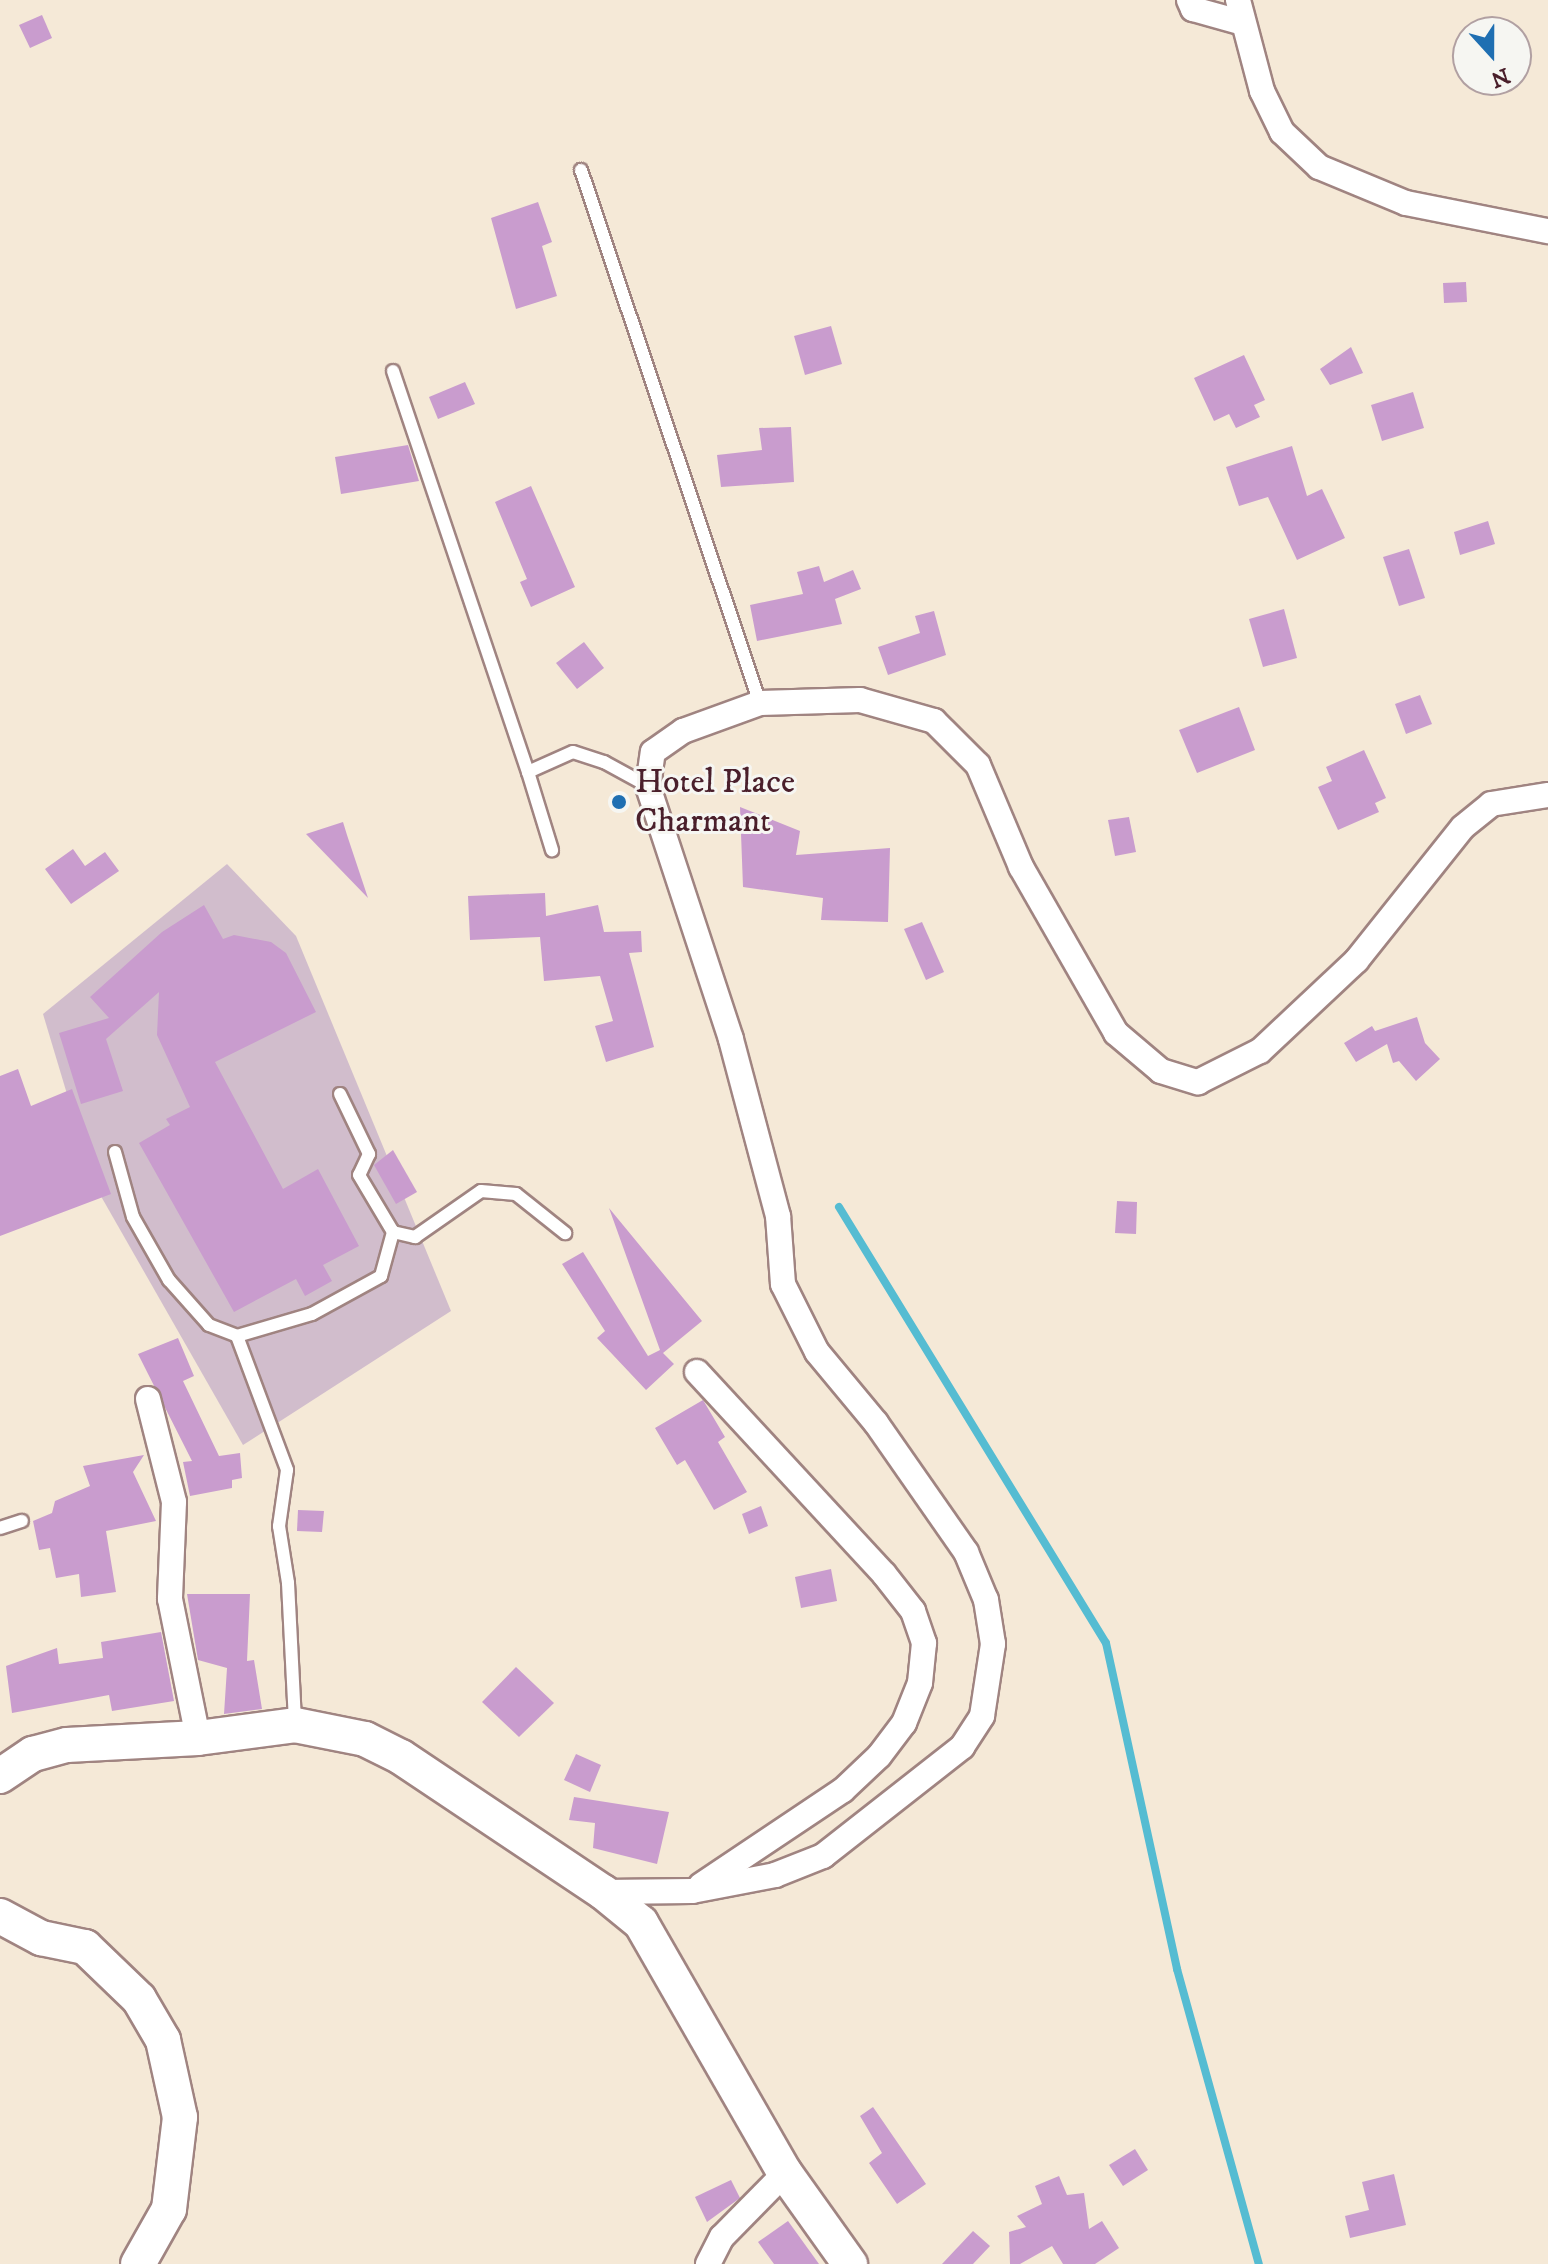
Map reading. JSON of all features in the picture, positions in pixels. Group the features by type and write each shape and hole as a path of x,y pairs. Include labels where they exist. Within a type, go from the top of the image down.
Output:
{"street":[{"path":"1189,0 1193,9 1239,11 1282,132 1319,167 1406,203 1548,231"},
{"path":"603,1892 692,1891 775,1875 823,1856 929,1776 962,1747 982,1716 991,1684 993,1644 986,1600 966,1552 876,1423 817,1352 783,1284 778,1216 735,1054 648,786 653,752 683,731 760,703 860,700 934,721 978,765 1021,867 1116,1033 1161,1071 1198,1082 1260,1051 1356,961 1463,827 1491,804 1548,795"},
{"path":"692,1891 843,1790 879,1756 904,1723 920,1683 924,1643 913,1611 884,1574 697,1372"},
{"path":"148,1399 174,1502 170,1599 198,1738"},
{"path":"0,1776 33,1754 67,1745 198,1738 295,1725 365,1739 401,1757 603,1892 641,1923 785,2173 850,2264"},
{"path":"0,1916 41,1938 85,1947 139,1999 163,2040 180,2117 169,2209 138,2264"},
{"path":"708,2264 722,2237 785,2173"}],"lane":[{"path":"581,170 760,703"},
{"path":"393,371 552,850"},
{"path":"528,772 573,752 604,762 648,786"},
{"path":"115,1152 133,1217 169,1280 209,1325 237,1336 312,1314 381,1276 393,1232 359,1175 369,1154 340,1094"},
{"path":"393,1232 415,1237 481,1191 516,1194 565,1233"},
{"path":"237,1336 287,1470 279,1526 288,1583 295,1725"},
{"path":"0,1528 22,1521"}],"shaded area":[{"path":"227,864 296,936 451,1311 243,1445 94,1184 43,1014"}],"building":[{"path":"42,15 52,38 30,48 19,25"},
{"path":"538,202 552,242 542,246 557,296 516,309 491,218"},
{"path":"1466,282 1467,302 1444,303 1443,283"},
{"path":"831,326 842,364 805,375 794,336"},
{"path":"1351,347 1363,373 1330,385 1320,369"},
{"path":"1244,355 1265,400 1254,405 1260,417 1236,428 1229,414 1214,421 1194,378"},
{"path":"465,382 475,404 438,419 429,397"},
{"path":"1413,392 1424,428 1382,441 1371,405"},
{"path":"791,427 794,482 721,487 717,455 762,450 759,428"},
{"path":"408,445 419,481 341,494 335,457"},
{"path":"1292,446 1307,496 1322,489 1345,538 1297,560 1268,497 1239,506 1226,467"},
{"path":"531,486 575,587 531,607 520,582 527,579 495,502"},
{"path":"1488,521 1495,544 1460,555 1454,532"},
{"path":"1409,549 1425,598 1399,606 1383,557"},
{"path":"819,566 824,582 853,570 861,589 835,599 842,624 757,641 750,605 803,594 797,572"},
{"path":"1284,609 1297,658 1263,667 1249,619"},
{"path":"934,611 946,655 888,675 878,647 920,633 915,616"},
{"path":"584,642 604,668 577,689 556,663"},
{"path":"1420,695 1432,724 1406,734 1395,704"},
{"path":"1239,707 1255,750 1197,773 1179,730"},
{"path":"1364,750 1386,798 1375,803 1379,812 1338,830 1318,787 1332,781 1326,767"},
{"path":"740,807 800,831 796,855 890,848 888,922 821,920 823,898 743,887"},
{"path":"1129,817 1136,852 1115,856 1108,820"},
{"path":"343,822 347,835 368,898 306,834"},
{"path":"73,849 85,866 105,852 119,871 71,904 45,869"},
{"path":"545,893 546,916 598,905 604,932 641,931 642,952 629,953 654,1047 606,1062 595,1026 613,1021 600,976 544,981 540,937 470,940 468,896"},
{"path":"204,905 223,939 234,935 271,942 286,953 316,1012 215,1062 283,1189 318,1169 359,1246 323,1265 332,1281 305,1296 296,1279 234,1312 139,1143 170,1125 166,1119 190,1107 157,1035 159,992 106,1039 123,1091 81,1104 59,1033 109,1018 90,997 162,932"},
{"path":"922,922 944,972 926,980 904,929"},
{"path":"1417,1017 1425,1043 1440,1059 1416,1081 1399,1061 1393,1063 1387,1044 1356,1062 1344,1043 1372,1026 1375,1031"},
{"path":"18,1069 31,1106 72,1089 111,1194 0,1236 0,1076"},
{"path":"393,1150 417,1192 396,1204 374,1165"},
{"path":"1117,1201 1137,1202 1136,1234 1115,1233"},
{"path":"609,1208 702,1321 663,1353 674,1364 646,1390 597,1338 605,1331 562,1264 583,1252 648,1356 660,1350"},
{"path":"178,1338 194,1376 183,1381 219,1456 240,1453 242,1478 232,1480 232,1488 190,1496 183,1462 192,1461 138,1354"},
{"path":"703,1400 725,1437 718,1442 747,1492 714,1510 685,1460 677,1465 655,1428"},
{"path":"144,1455 133,1472 156,1521 106,1531 116,1592 81,1597 79,1574 56,1578 50,1548 39,1550 33,1521 52,1513 55,1501 90,1486 83,1466"},
{"path":"761,1506 768,1526 749,1534 742,1514"},
{"path":"298,1510 324,1511 322,1532 297,1531"},
{"path":"831,1569 837,1601 801,1608 795,1577"},
{"path":"187,1594 250,1594 247,1661 254,1660 262,1709 224,1714 227,1668 198,1660"},
{"path":"161,1632 174,1701 112,1711 109,1695 12,1713 6,1666 57,1648 59,1664 103,1658 101,1642"},
{"path":"516,1667 554,1703 519,1737 482,1702"},
{"path":"576,1754 601,1765 590,1792 564,1780"},
{"path":"574,1797 669,1812 657,1864 593,1848 595,1823 569,1820"},
{"path":"873,2107 926,2184 897,2204 869,2163 882,2153 860,2116"},
{"path":"1135,2149 1148,2170 1123,2186 1109,2165"},
{"path":"1394,2174 1406,2225 1350,2238 1345,2216 1369,2210 1362,2182"},
{"path":"1059,2176 1067,2195 1084,2193 1089,2229 1102,2221 1119,2248 1095,2264 1063,2264 1052,2246 1020,2264 1010,2264 1009,2232 1026,2227 1017,2216 1042,2204 1035,2186"},
{"path":"731,2180 740,2198 707,2222 695,2197"},
{"path":"788,2221 819,2264 774,2264 758,2242"},
{"path":"973,2231 990,2246 973,2264 942,2264"}],"waterway":[{"path":"839,1207 1106,1643 1177,1969 1259,2264"}],"place":[{"name":"Hotel Place Charmant","path":"619,802"}]}
